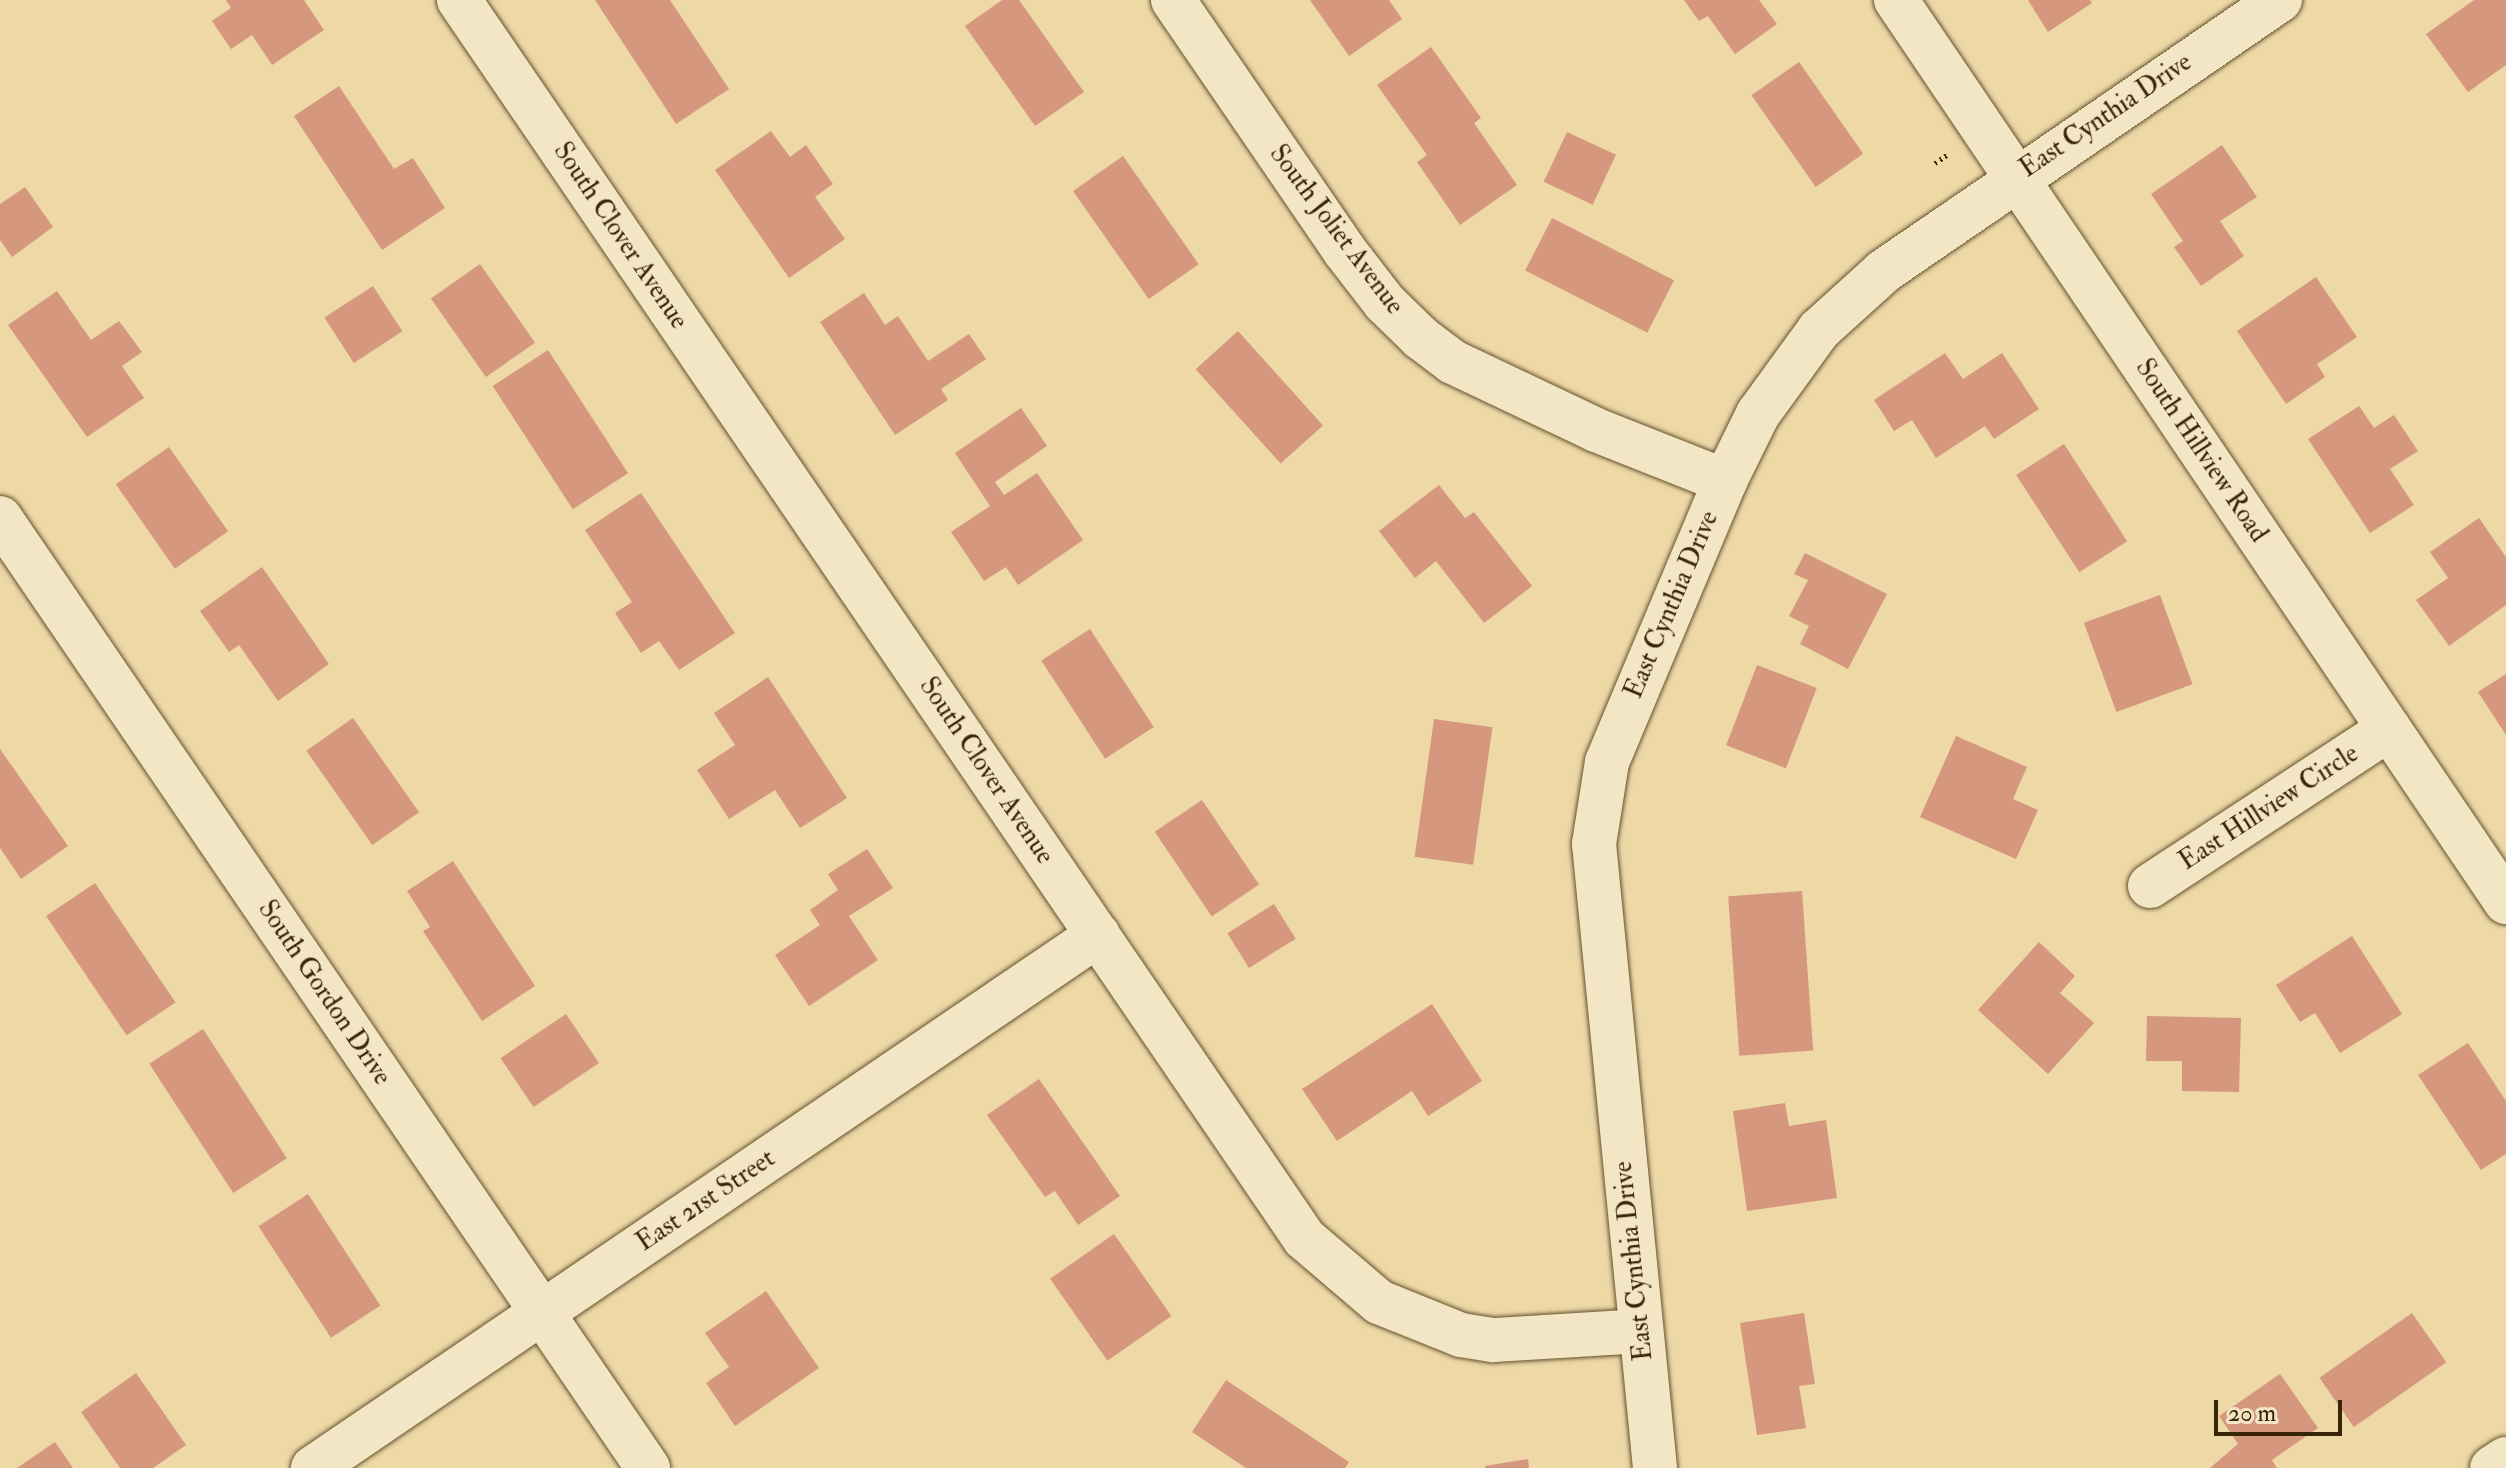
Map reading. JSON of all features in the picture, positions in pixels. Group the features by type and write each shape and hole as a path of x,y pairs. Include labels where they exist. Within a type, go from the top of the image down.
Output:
{"street":[{"name":"South Clover Avenue","path":"459,0 1098,935 1233,1141 1304,1238 1379,1302 1434,1327 1494,1340 1641,1331"},
{"name":"South Joliet Avenue","path":"1173,0 1344,250 1385,303 1421,338 1453,362 1596,430 1725,481"},
{"name":"South Hillview Road","path":"1896,0 2506,902"},
{"name":"East Cynthia Drive","path":"1655,1468 1594,844 1598,795 1607,762 1725,481 1758,414 1819,330 1884,271 2015,177 2280,0"},
{"name":"South Gordon Drive","path":"0,518 648,1468"},
{"name":"East Hillview Circle","path":"2150,886 2389,729"},
{"name":"East 21st Street","path":"313,1468 1098,935"},
{"path":"2492,1468 2506,1459"}],"building":[{"path":"226,0 304,0 324,30 272,65 252,35 231,49 212,21 231,8"},
{"path":"595,0 670,0 729,89 676,124"},
{"path":"1002,0 1019,0 1084,92 1035,126 965,26"},
{"path":"1310,0 1389,0 1402,19 1349,56"},
{"path":"1684,0 1759,0 1777,24 1735,54 1708,16 1699,21"},
{"path":"2028,0 2090,0 2092,3 2048,32"},
{"path":"2474,0 2506,0 2506,65 2468,92 2426,34"},
{"path":"1431,47 1481,118 1474,123 1517,185 1460,225 1417,162 1427,155 1377,85"},
{"path":"1799,62 1863,154 1816,187 1751,95"},
{"path":"339,86 394,169 413,158 445,208 382,250 294,116"},
{"path":"771,131 790,157 806,145 833,184 815,197 845,239 789,278 715,170"},
{"path":"1567,132 1616,155 1593,205 1544,182"},
{"path":"2222,145 2257,197 2220,221 2244,256 2201,286 2174,247 2183,241 2151,194"},
{"path":"1123,156 1199,264 1149,299 1073,191"},
{"path":"25,187 53,227 12,257 0,240 0,204"},
{"path":"1552,218 1674,280 1647,333 1525,271"},
{"path":"480,264 535,343 486,377 431,298"},
{"path":"2316,277 2357,337 2317,364 2325,377 2286,404 2237,331"},
{"path":"373,286 402,331 354,363 324,318"},
{"path":"57,291 91,340 119,321 142,352 122,366 144,398 87,437 8,325"},
{"path":"864,293 885,325 898,316 928,361 969,334 986,359 941,389 948,400 895,435 820,322"},
{"path":"1238,331 1323,425 1281,464 1196,369"},
{"path":"548,350 628,473 573,509 493,386"},
{"path":"1945,353 1963,379 2002,353 2039,409 1994,439 1985,426 1936,458 1912,420 1894,431 1874,400"},
{"path":"2359,406 2374,428 2394,415 2418,451 2390,469 2414,505 2370,533 2308,439"},
{"path":"1021,408 1047,446 995,482 1004,495 1037,473 1083,540 1018,585 1006,567 984,581 951,532 990,506 955,453"},
{"path":"2064,444 2127,541 2079,572 2016,475"},
{"path":"169,447 228,531 175,569 116,484"},
{"path":"1439,485 1465,518 1474,512 1532,586 1484,623 1436,561 1415,578 1379,531"},
{"path":"641,493 735,633 679,670 659,641 641,653 615,613 632,602 585,530"},
{"path":"2479,518 2506,557 2506,605 2449,646 2416,600 2448,578 2430,552"},
{"path":"1805,553 1887,594 1848,669 1800,644 1809,626 1789,616 1808,580 1794,574"},
{"path":"262,567 329,664 278,701 239,645 229,652 200,611"},
{"path":"2160,595 2192,684 2116,712 2084,623"},
{"path":"1090,629 1154,727 1105,759 1041,661"},
{"path":"1757,665 1817,688 1786,768 1726,745"},
{"path":"2506,674 2506,735 2478,692"},
{"path":"768,677 847,798 800,828 775,790 729,819 697,770 735,745 714,713"},
{"path":"353,718 419,812 372,845 306,751"},
{"path":"1434,719 1492,727 1473,865 1415,857"},
{"path":"1956,736 2027,767 2013,799 2038,810 2016,859 1920,817"},
{"path":"0,749 68,846 21,879 0,848"},
{"path":"1202,800 1259,885 1212,916 1155,832"},
{"path":"867,849 893,888 849,916 878,960 809,1006 775,955 820,925 810,910 838,890 828,874"},
{"path":"453,861 535,986 482,1021 423,931 430,927 407,891"},
{"path":"95,883 176,1002 127,1035 46,916"},
{"path":"1802,891 1813,1051 1739,1056 1728,896"},
{"path":"1274,904 1296,939 1249,968 1227,933"},
{"path":"2352,936 2402,1014 2340,1053 2315,1013 2300,1022 2276,985"},
{"path":"2039,942 2075,976 2060,993 2094,1023 2048,1074 1978,1010"},
{"path":"1432,1004 1482,1081 1428,1116 1412,1091 1337,1141 1302,1089"},
{"path":"566,1014 599,1063 533,1107 501,1058"},
{"path":"2147,1016 2241,1018 2239,1092 2182,1091 2182,1061 2146,1061"},
{"path":"203,1029 287,1158 233,1193 149,1064"},
{"path":"2468,1043 2506,1101 2506,1154 2481,1170 2418,1075"},
{"path":"1039,1079 1120,1196 1078,1225 1055,1191 1045,1197 987,1115"},
{"path":"1785,1103 1789,1126 1826,1120 1837,1198 1747,1211 1733,1111"},
{"path":"308,1194 380,1306 331,1338 259,1226"},
{"path":"1114,1234 1171,1316 1107,1361 1050,1279"},
{"path":"766,1291 819,1368 735,1426 706,1383 729,1367 705,1333"},
{"path":"1804,1313 1815,1384 1799,1386 1806,1428 1757,1435 1740,1323"},
{"path":"2412,1313 2446,1362 2354,1427 2319,1378"},
{"path":"136,1373 186,1445 153,1468 120,1468 81,1412"},
{"path":"2280,1374 2318,1428 2272,1460 2277,1468 2210,1468 2238,1444 2219,1416"},
{"path":"1226,1380 1349,1462 1345,1468 1246,1468 1192,1432"},
{"path":"55,1442 73,1468 17,1468"},
{"path":"1528,1459 1529,1468 1485,1468 1485,1466"}]}
